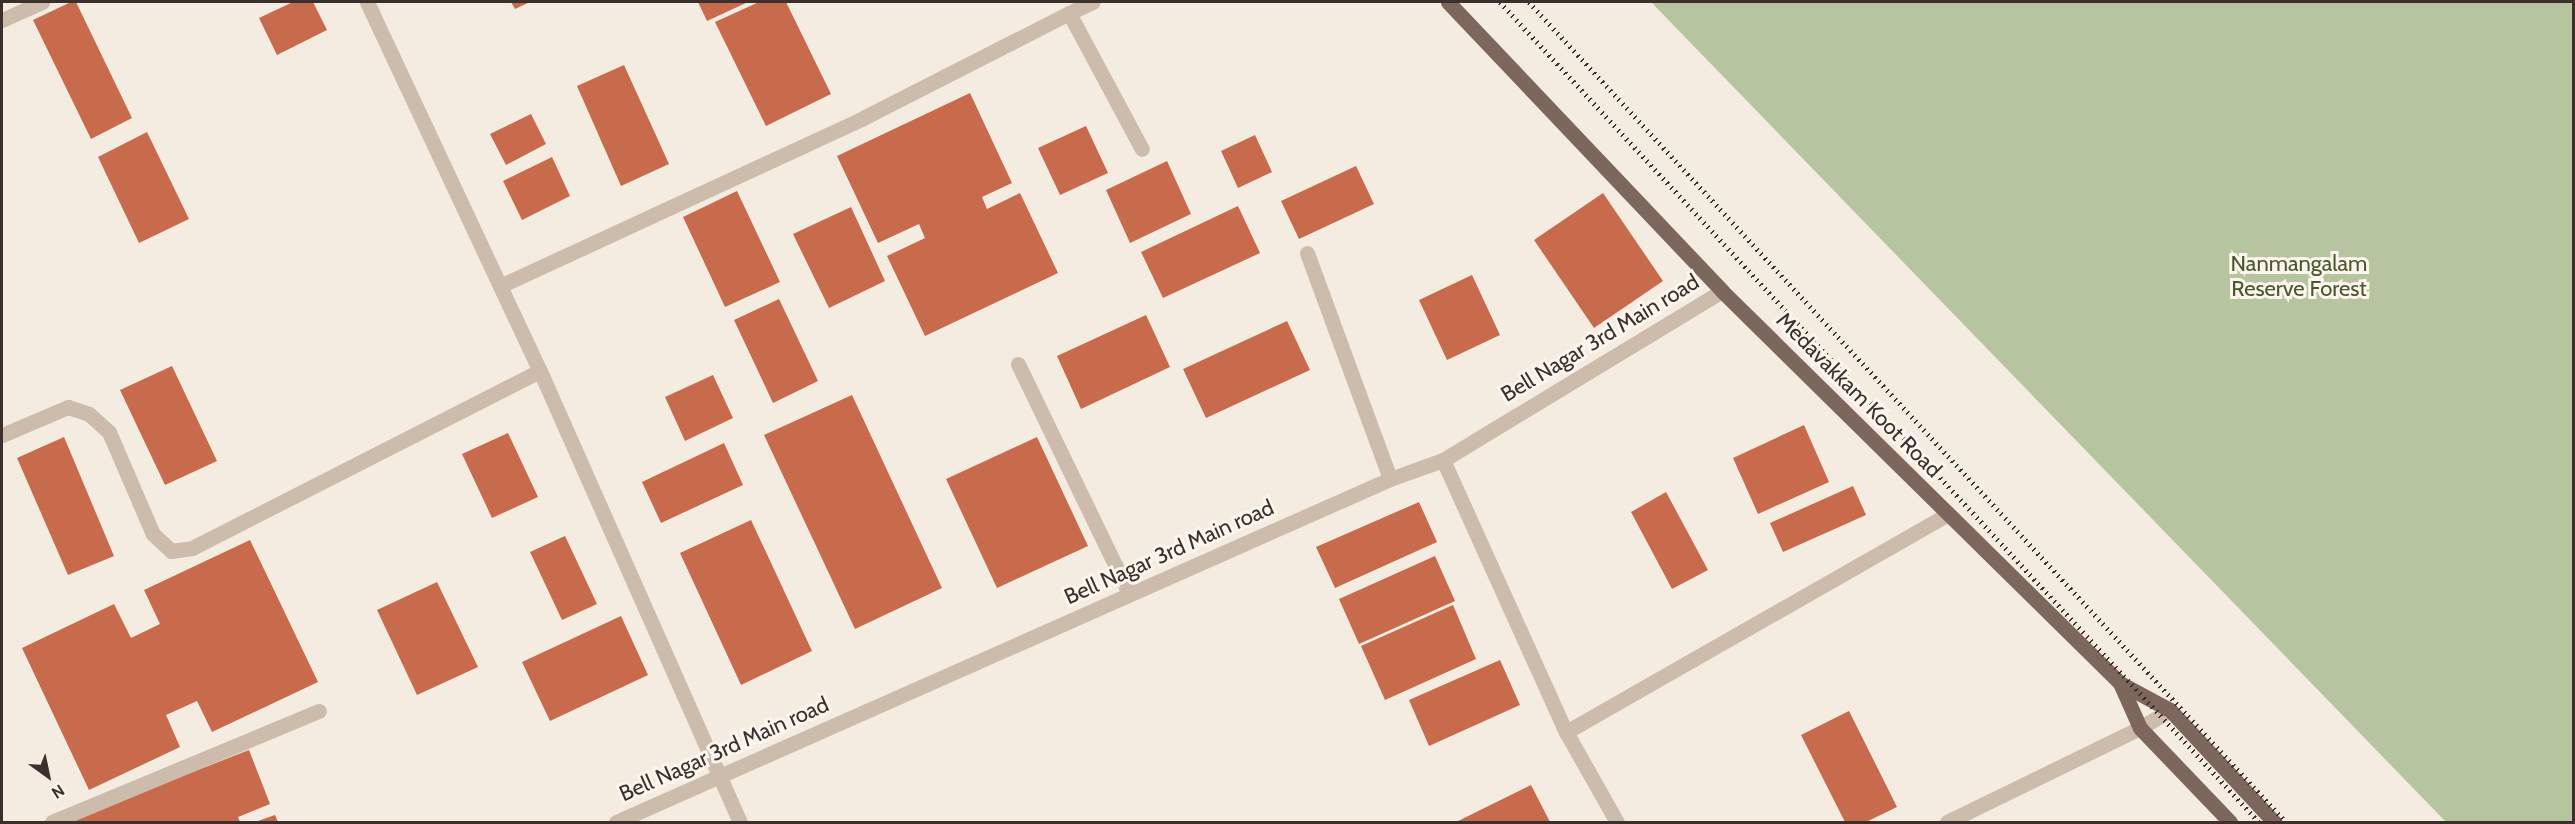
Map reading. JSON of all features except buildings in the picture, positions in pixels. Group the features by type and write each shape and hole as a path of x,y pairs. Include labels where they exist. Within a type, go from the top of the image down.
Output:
{"main road":[{"name":"Medavakkam Koot Road","path":"1448,2 1722,291 2121,683 2140,728 2230,822"},
{"path":"2121,683 2170,710 2274,822"}],"street":[{"path":"2,20 42,2"},
{"path":"368,2 540,371 716,776 740,822"},
{"path":"500,286 863,118 1093,2"},
{"path":"1069,13 1142,149"},
{"path":"1307,253 1390,479"},
{"name":"Bell Nagar 3rd Main road","path":"616,822 1390,479 1443,460 1722,291"},
{"path":"1018,364 1129,594"},
{"path":"2,435 68,407 89,414 109,432 153,534 171,551 192,548 540,371"},
{"path":"1443,460 1566,732 1617,822"},
{"path":"1566,732 1947,514"},
{"path":"1947,822 2140,728 2170,710"},
{"path":"52,822 319,711"}],"green space":[{"name":"Nanmangalam Reserve Forest","path":"1651,2 2573,2 2573,822 2446,822"}],"railway":[{"path":"1500,2 2259,822"},
{"path":"1529,2 2286,822"}]}
